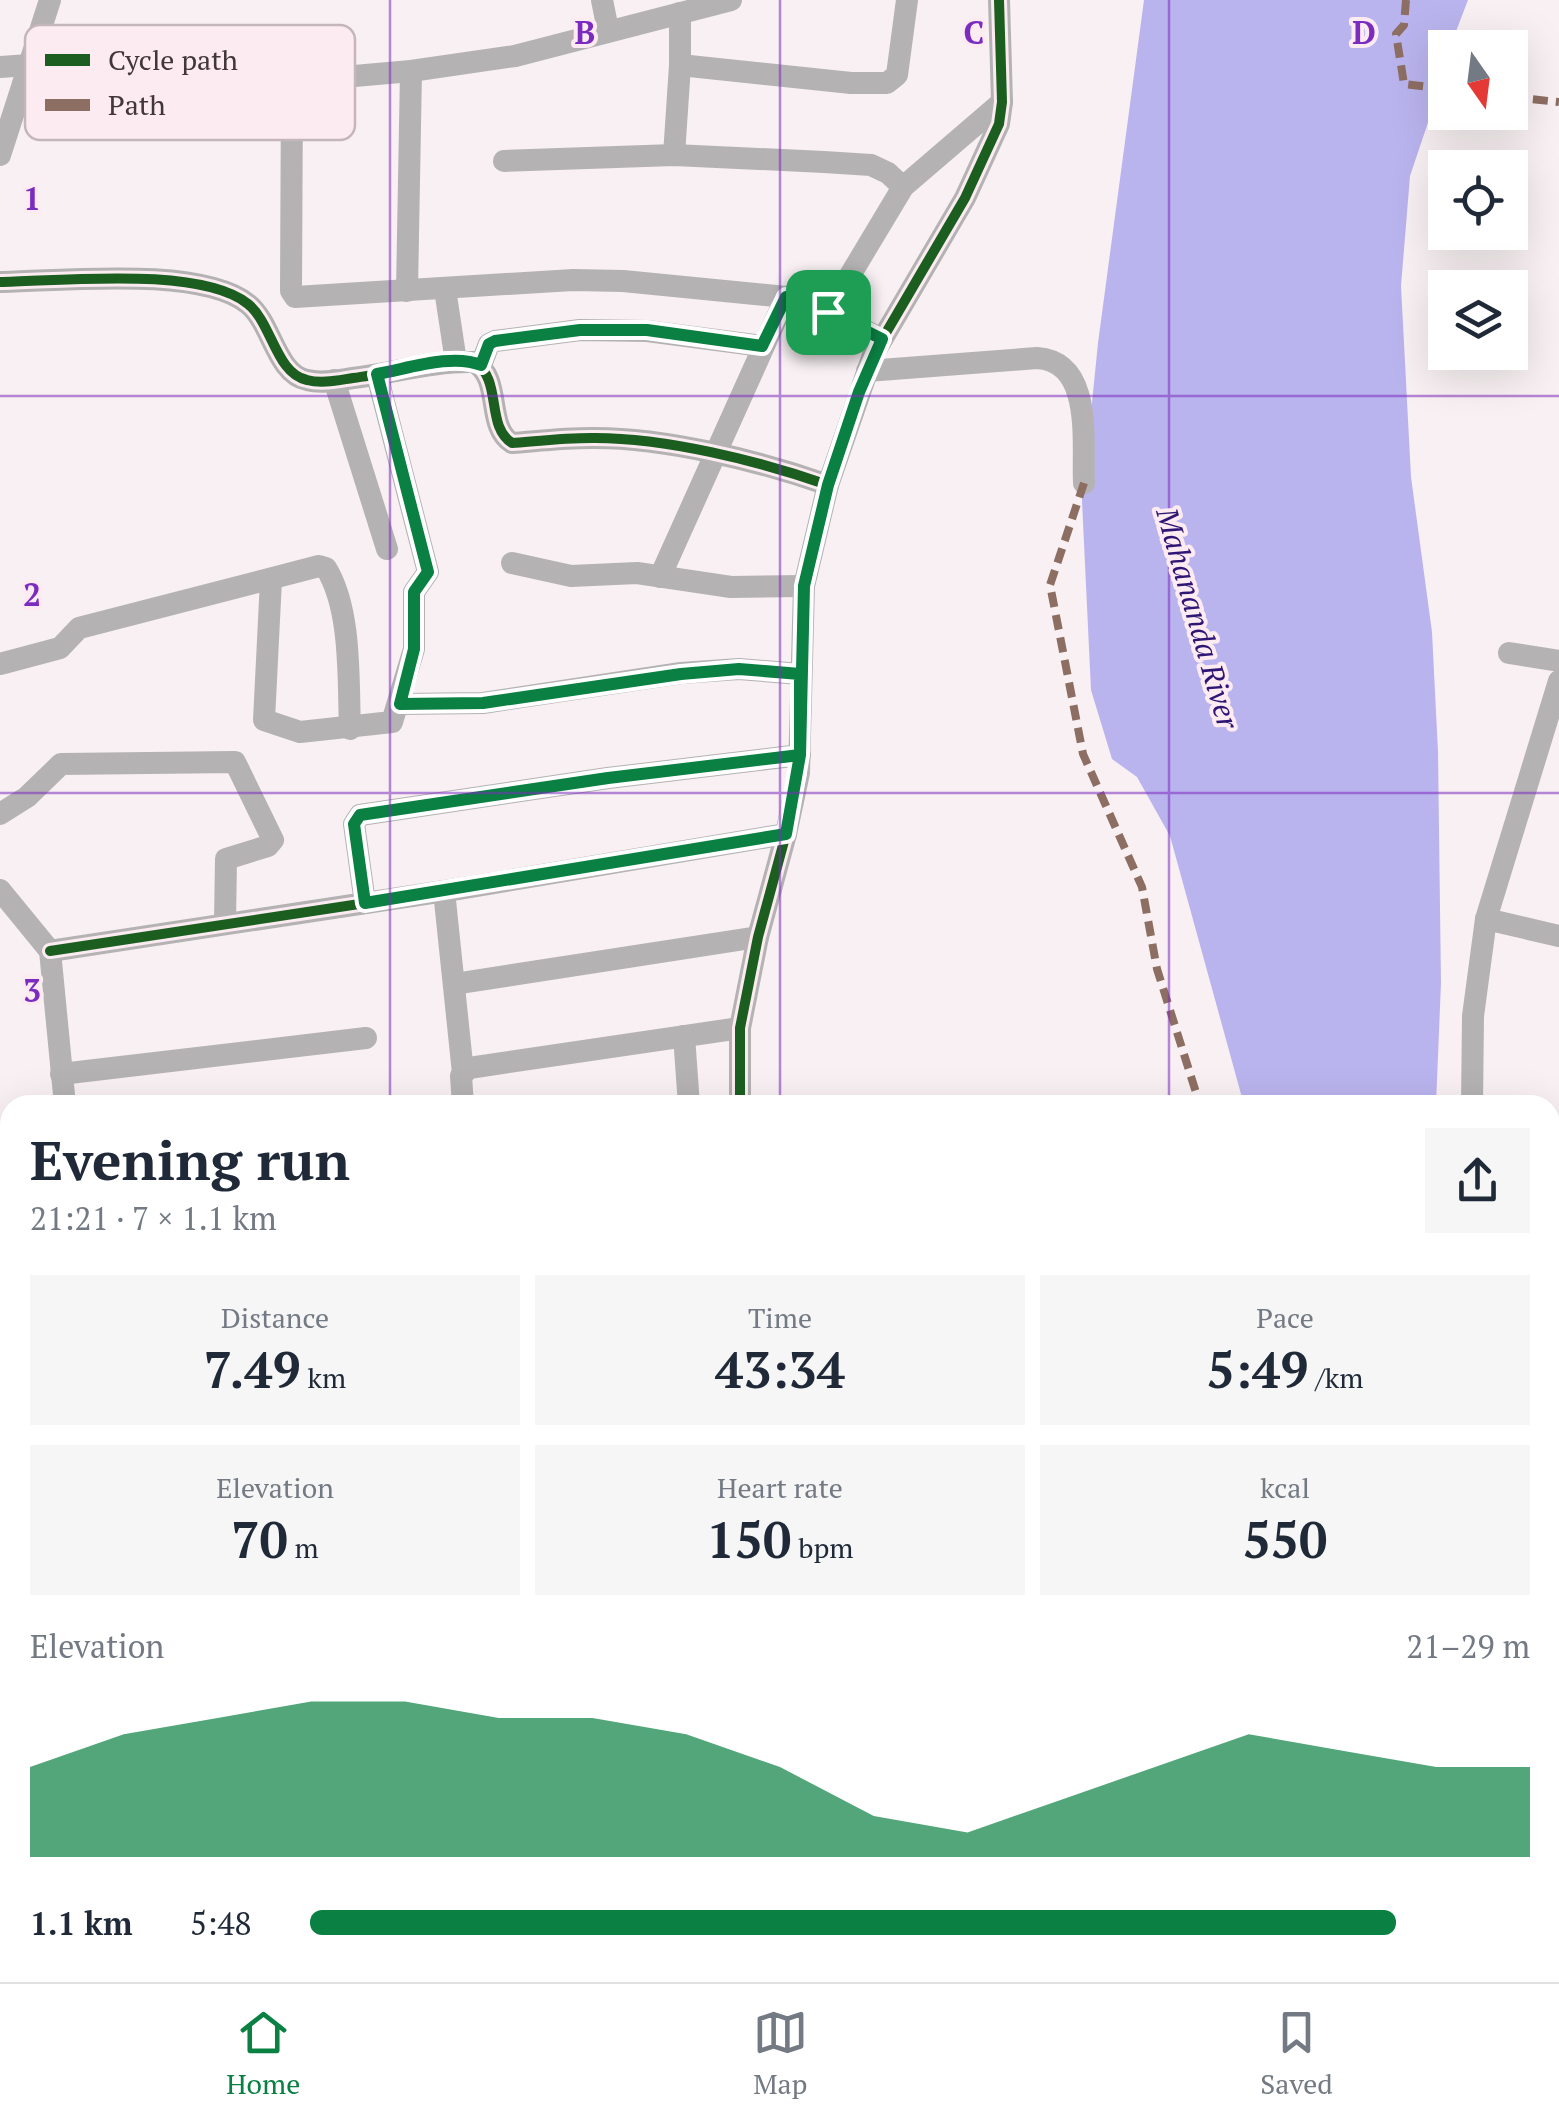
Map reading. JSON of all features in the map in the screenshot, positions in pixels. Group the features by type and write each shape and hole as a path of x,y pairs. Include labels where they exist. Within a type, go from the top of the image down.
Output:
{"street":[{"path":"42,25 50,0"},
{"path":"602,0 608,30"},
{"path":"355,77 515,56 732,0"},
{"path":"680,66 887,83 896,75 905,0"},
{"path":"740,1095 740,1028 758,937 786,834 800,755 804,586 828,485 867,372 882,339 966,198 994,136 1002,102 999,0"},
{"path":"674,155 680,13"},
{"path":"0,67 25,74"},
{"path":"407,291 412,72"},
{"path":"0,155 25,77"},
{"path":"828,312 903,187 1002,102"},
{"path":"292,140 291,291 295,297"},
{"path":"504,161 674,155 871,165 903,187"},
{"path":"254,311 295,297 573,280 716,288 786,297 828,312 882,339"},
{"path":"0,282 196,283 228,293 254,311 295,376 314,382 456,362 481,365 487,373 502,434 512,443 594,438 771,465 828,485"},
{"path":"444,288 456,362"},
{"path":"660,576 786,297"},
{"path":"481,365 489,344 495,341 580,330 647,330 762,346"},
{"path":"867,372 1037,358 1058,363 1080,395 1084,483"},
{"path":"271,580 264,720 300,732 392,722 414,649 414,592 428,572 377,374"},
{"path":"334,380 387,549"},
{"path":"512,563 571,576 616,573 731,587 804,586"},
{"path":"0,664 60,648 79,628 320,566 330,574 346,638 350,729"},
{"path":"1509,654 1559,661"},
{"path":"400,704 483,703 739,669 800,674"},
{"path":"1472,1095 1473,1016 1486,919 1559,681"},
{"path":"365,903 354,824 360,815 608,778 800,755"},
{"path":"0,814 28,797 62,764 232,761 239,768 272,840 268,846 225,862 224,923"},
{"path":"50,951 786,834"},
{"path":"0,890 50,951 64,1095"},
{"path":"444,891 463,1095"},
{"path":"1486,919 1559,936"},
{"path":"454,984 758,937"},
{"path":"462,1072 740,1028"},
{"path":"684,1036 688,1095"},
{"path":"61,1074 366,1038"}],"water":[{"name":"Mahananda River","path":"1144,0 1468,0 1457,30 1428,30 1428,123 1410,176 1401,286 1411,477 1432,632 1438,752 1441,983 1436,1095 1241,1095 1170,836 1137,777 1112,759 1091,690 1082,501 1098,343"}],"marked path":[{"path":"1406,0 1404,25 1396,34 1404,84 1428,87"},
{"path":"1528,99 1559,102"},
{"path":"1084,483 1050,585 1083,754 1142,887 1157,969 1197,1095"}],"cycle path":[{"path":"740,1095 740,1028 799,773 804,586 828,485 873,355 965,198 999,124 999,0"},
{"path":"0,282 129,278 198,284 248,304 288,368 307,380 330,381 474,362 488,379 499,426 512,443 591,438 680,446 742,459 828,485"},
{"path":"50,951 786,834"}],"route":[{"path":"828,312 786,297 762,346 647,330 580,330 495,341 489,344 481,365 446,362 377,374 428,572 414,592 414,649 400,704 483,703 739,669 800,674 800,755 608,778 360,815 354,824 365,903 786,834 799,773 800,755 802,631 804,586 828,485 859,392 882,339 828,312"}]}
